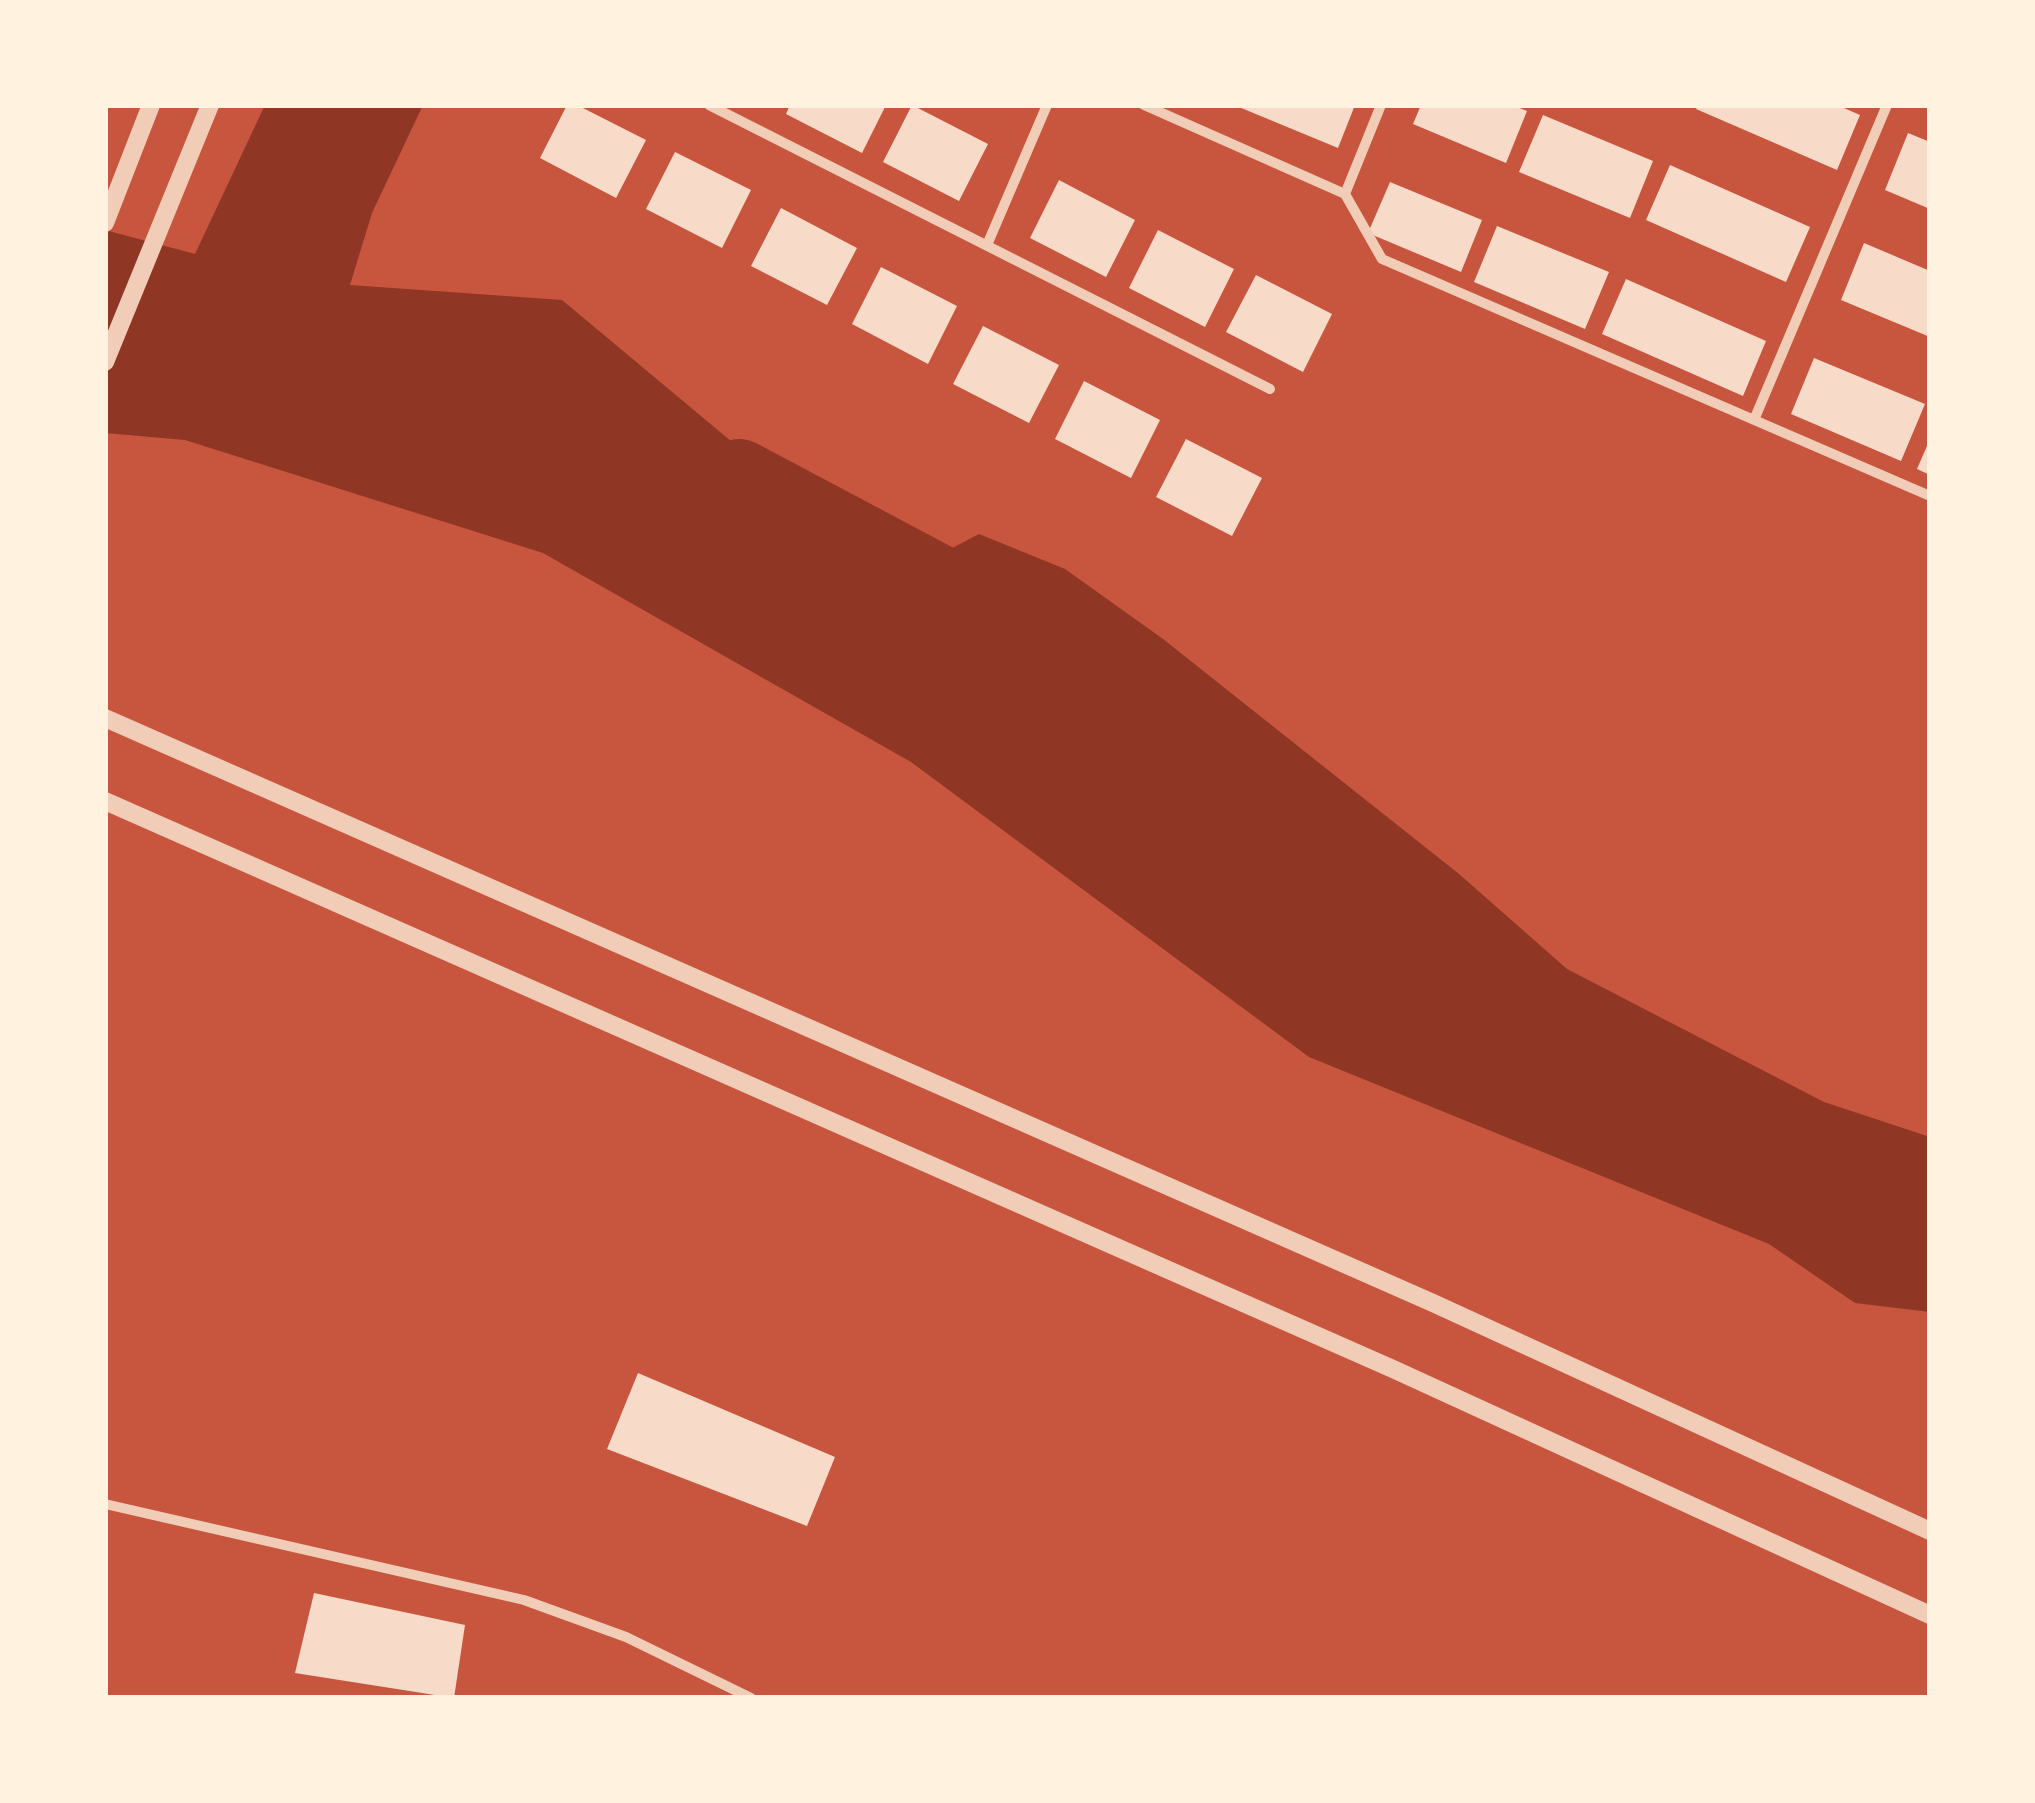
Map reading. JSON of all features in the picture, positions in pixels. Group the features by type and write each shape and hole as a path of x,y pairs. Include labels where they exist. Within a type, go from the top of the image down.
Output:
{"street":[{"path":"105,223 151,105"},
{"path":"105,362 210,105"},
{"path":"709,105 1270,388"},
{"path":"986,246 1047,105"},
{"path":"1144,105 1346,194 1382,260 1930,496"},
{"path":"1346,194 1381,105"},
{"path":"1754,420 1887,105"},
{"path":"105,718 1432,1302 1930,1532"},
{"path":"105,801 1393,1370 1930,1615"},
{"path":"105,1504 524,1600 626,1636 751,1698"}],"shaded area":[{"path":"265,105 423,105 372,213 350,285 562,300 895,578 979,534 1065,569 1163,639 1459,874 1567,969 1824,1102 1930,1137 1930,1312 1855,1303 1769,1244 1309,1057 911,762 543,553 185,440 105,433 105,230 195,254"}],"building":[{"path":"567,105 577,105 646,140 616,198 540,158"},
{"path":"790,105 886,105 862,153 786,114"},
{"path":"912,105 988,144 959,201 883,162"},
{"path":"1234,105 1355,105 1338,148"},
{"path":"1421,105 1512,105 1527,111 1506,163 1413,124"},
{"path":"1698,105 1837,105 1860,115 1837,170 1696,109"},
{"path":"1543,115 1653,161 1630,218 1519,172"},
{"path":"1908,133 1930,142 1930,209 1885,190"},
{"path":"675,152 751,190 722,248 646,209"},
{"path":"1670,165 1810,227 1786,282 1646,220"},
{"path":"1059,180 1135,220 1106,277 1030,238"},
{"path":"1390,182 1482,220 1461,272 1368,233"},
{"path":"781,208 857,248 827,305 751,266"},
{"path":"1497,226 1609,272 1585,329 1474,282"},
{"path":"1158,230 1234,269 1205,327 1129,288"},
{"path":"1864,243 1930,271 1930,337 1841,300"},
{"path":"881,267 957,306 928,364 852,324"},
{"path":"1256,275 1332,314 1303,372 1226,332"},
{"path":"1626,279 1766,341 1743,396 1602,334"},
{"path":"983,326 1059,365 1029,423 953,384"},
{"path":"1814,358 1925,404 1901,461 1791,414"},
{"path":"1084,381 1160,420 1131,478 1055,439"},
{"path":"1186,439 1262,478 1232,536 1156,497"},
{"path":"1930,439 1930,475 1917,469"},
{"path":"638,1373 835,1457 807,1526 607,1449"},
{"path":"314,1593 465,1625 454,1698 295,1673"}],"waterway":[{"path":"740,473 1000,611"}]}
